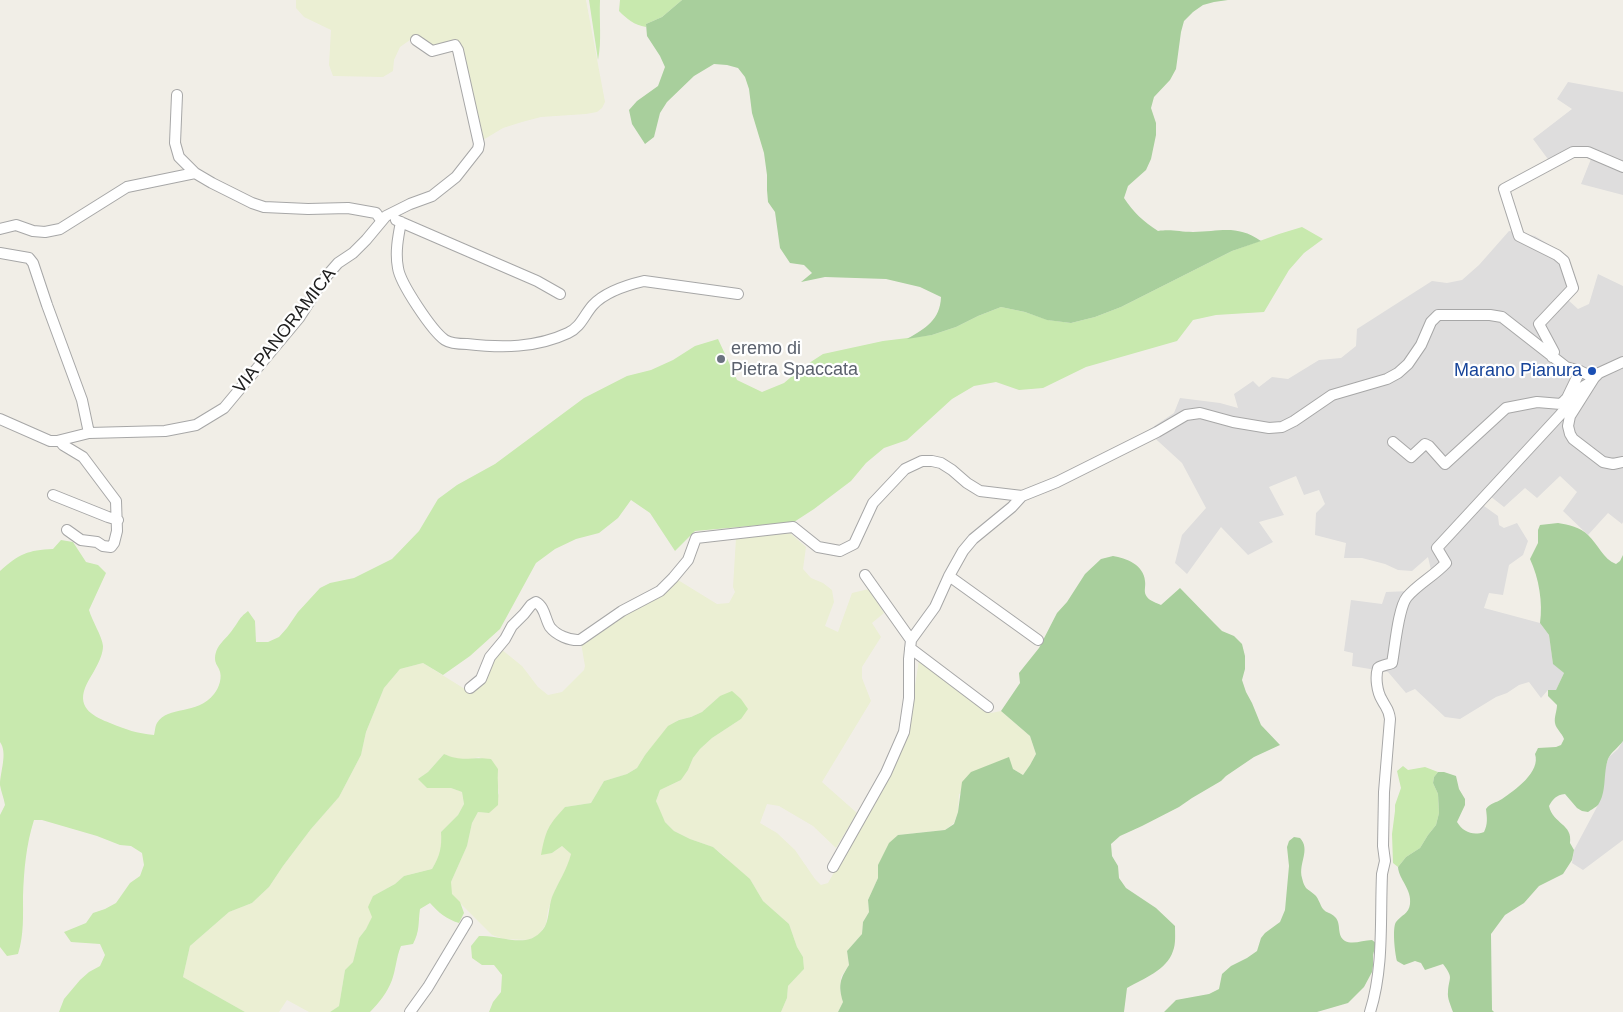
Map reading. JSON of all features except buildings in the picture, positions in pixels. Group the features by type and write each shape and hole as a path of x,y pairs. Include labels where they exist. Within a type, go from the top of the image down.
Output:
{"street":[{"path":"384,218 432,196 456,177 474,156 479,144 465,75 455,45 432,50 416,40"},
{"path":"176,95 176,150 179,157 195,173 212,184 264,207 348,208 376,213 537,281 560,294"},
{"path":"1552,357 1554,352 1539,324 1573,288 1564,261 1557,255 1519,236 1504,189 1573,152 1588,152 1623,167"},
{"path":"0,229 16,225 33,231 45,232 60,229 126,187 195,173"},
{"name":"VIA PANORAMICA","path":"0,419 50,441 60,441 89,433 165,431 196,425 224,408 299,318 324,279 338,263 353,253 366,240 384,218"},
{"path":"400,222 396,252 398,269 405,285 428,321 442,337 451,342 479,346 518,347 552,340 577,328 591,307 598,301 633,284 644,281 738,294"},
{"path":"0,252 29,258 33,263 46,304 82,400 89,433"},
{"path":"833,867 886,774 904,732 909,698 911,644 935,607 963,551 973,538 1022,496 1058,482 1186,416 1200,414 1269,428 1282,427 1332,396 1387,379 1398,372 1408,364 1431,322 1438,315 1502,317 1566,367 1580,371 1592,380"},
{"path":"1623,362 1598,373 1570,416 1568,426 1573,439 1603,462 1612,464 1623,462"},
{"path":"1394,442 1411,457 1425,444 1445,464 1506,408 1537,402 1561,404 1568,398 1580,371"},
{"path":"1370,1012 1375,995 1378,972 1382,874 1385,861 1383,846 1384,792 1390,719 1389,711 1381,699 1376,679 1378,668 1392,663 1405,600 1446,563 1437,548 1554,422 1584,386 1592,380"},
{"path":"60,441 83,458 102,485 114,498 117,507 116,536 111,547 97,542 83,541 67,530"},
{"path":"470,688 481,679 490,657 505,639 512,626 531,605 536,602 540,604 550,628 574,640 580,640 622,611 660,591 688,560 696,538 793,527 818,547 840,551 854,544 872,504 905,469 922,461 941,463 967,484 980,491 1022,496"},
{"path":"53,495 118,520"},
{"path":"865,575 911,644 988,707"},
{"path":"949,576 1038,640"},
{"path":"410,1012 428,987 467,922"}],"shaded area":[{"path":"1568,82 1623,92 1623,195 1581,184 1591,159 1588,156 1569,158 1553,166 1533,139 1572,109 1557,99"},
{"path":"1509,231 1535,236 1568,256 1578,287 1567,299 1578,309 1589,304 1598,274 1623,286 1623,522 1622,524 1608,513 1588,535 1563,511 1577,492 1560,476 1537,498 1525,488 1504,507 1490,496 1484,506 1498,516 1499,525 1504,528 1517,523 1528,541 1523,555 1509,565 1503,595 1489,593 1484,608 1540,623 1549,635 1553,663 1564,673 1556,690 1548,690 1541,698 1529,682 1496,697 1460,719 1445,717 1415,689 1406,693 1388,672 1352,666 1353,653 1344,651 1351,600 1382,604 1386,592 1410,591 1431,570 1428,557 1412,571 1398,570 1385,564 1362,558 1344,558 1346,543 1315,535 1316,513 1325,504 1319,490 1304,495 1296,476 1269,487 1284,515 1259,522 1273,542 1248,555 1221,527 1187,574 1175,563 1182,535 1206,508 1182,463 1147,431 1174,413 1180,398 1220,403 1238,408 1234,394 1253,381 1259,387 1272,377 1288,379 1319,360 1341,358 1356,346 1357,329 1432,281 1447,283 1462,280 1479,265"},
{"path":"1623,741 1623,840 1583,870 1572,863 1574,850 1598,805 1604,771 1609,757 1618,749"}],"green space":[{"path":"296,0 586,0 605,102 597,112 541,117 503,128 483,140 460,49 454,39 445,45 433,48 410,40 400,47 394,60 393,71 383,77 333,76 329,65 331,30 304,17 296,8"},
{"path":"589,0 600,0 598,60"},
{"path":"620,0 682,0 662,17 646,24 646,27 631,21 619,11"},
{"path":"682,0 1228,0 1203,5 1184,21 1176,69 1170,80 1154,97 1151,108 1156,123 1156,135 1151,159 1146,170 1128,186 1124,198 1139,216 1158,231 1228,230 1244,232 1261,241 1232,251 1121,307 1095,317 1071,323 1047,320 1025,312 1001,307 956,327 932,335 907,339 931,322 938,312 941,297 920,287 886,279 825,277 801,282 812,273 804,265 790,263 780,248 775,212 768,202 764,153 752,113 749,89 745,77 738,68 714,64 694,76 667,102 660,113 654,137 645,144 632,124 629,110 637,101 658,86 665,67 647,36 646,24 662,17"},
{"path":"1302,227 1323,239 1304,253 1289,270 1264,312 1216,315 1193,320 1177,341 1086,367 1043,388 1019,390 996,382 974,386 952,399 907,440 884,448 866,463 851,481 794,522 695,531 675,551 650,513 631,500 618,518 599,533 576,539 555,549 536,563 500,629 470,656 443,675 423,663 400,669 384,688 366,732 361,755 339,797 311,829 269,887 252,903 229,912 190,946 183,977 245,1012 59,1012 64,999 80,980 100,966 105,955 100,944 71,942 64,932 86,923 93,913 116,903 130,883 140,876 144,865 142,853 131,846 120,845 97,836 42,820 34,820 27,848 23,886 22,932 18,954 7,956 0,947 0,815 5,805 0,785 4,757 0,742 0,571 24,554 37,550 53,549 61,540 73,542 86,562 98,565 106,573 89,610 103,646 99,662 85,688 83,701 85,707 99,718 127,729 154,735 156,724 162,717 199,705 207,701 214,694 219,686 220,679 220,672 215,660 217,649 248,611 255,621 256,642 268,642 279,637 320,588 330,583 354,578 392,559 419,531 438,499 457,485 495,464 584,398 627,376 651,370 673,360 695,346 718,339 737,380 762,392 784,383 803,367 823,354 883,341 932,335 956,327 1001,307 1025,312 1048,320 1071,323 1095,317 1121,307 1232,251"},
{"path":"1558,523 1585,532 1611,562 1616,564 1623,555 1623,741 1608,759 1603,794 1597,806 1588,812 1582,811 1565,794 1555,798 1549,806 1554,817 1569,832 1570,843 1574,850 1572,860 1563,874 1539,886 1524,903 1505,915 1491,934 1492,1010 1494,1012 1453,1012 1448,994 1450,975 1443,964 1425,970 1421,963 1415,961 1404,965 1397,961 1394,941 1395,925 1408,910 1410,904 1409,894 1398,867 1406,857 1420,848 1436,825 1439,813 1438,794 1433,783 1434,777 1438,772 1456,776 1459,789 1465,799 1465,805 1457,822 1469,832 1476,834 1484,832 1487,818 1486,809 1526,780 1534,767 1536,761 1535,754 1538,748 1556,747 1561,745 1564,739 1555,723 1557,705 1548,696 1548,690 1556,690 1564,673 1553,664 1549,635 1540,623 1540,591 1530,559 1538,543 1540,525"},
{"path":"790,533 806,547 803,569 811,578 823,583 832,590 834,602 825,626 838,632 852,593 869,589 884,613 872,623 881,637 862,667 862,678 871,701 822,782 857,813 836,848 813,826 779,806 767,804 760,823 777,833 795,850 821,885 828,883 893,768 907,737 919,660 991,713 1001,711 1030,736 1036,754 1023,775 1013,769 959,794 958,812 954,823 945,830 898,835 878,865 878,878 868,900 869,912 863,922 862,934 847,951 849,965 841,977 840,990 843,1002 838,1012 781,1012 787,998 788,986 804,969 803,957 797,947 789,924 763,901 750,879 723,855 713,847 674,831 665,822 660,812 656,801 660,790 681,780 700,749 712,738 741,719 720,696 702,712 678,720 645,755 637,768 627,774 604,781 591,803 565,807 552,853 562,846 571,854 568,866 556,888 548,910 546,924 539,935 528,940 504,939 492,935 451,894 451,882 467,846 472,823 478,812 489,813 499,793 498,769 479,757 467,760 455,759 444,754 419,779 427,788 451,788 462,792 464,804 458,815 441,832 442,845 439,857 432,869 404,876 395,884 373,896 373,917 359,938 353,962 345,970 339,1006 330,1012 309,1012 287,1000 279,1012 245,1012 183,977 190,946 229,912 252,903 269,887 311,829 339,797 361,755 366,732 384,688 400,669 423,663 468,691 501,649 522,666 538,687 548,695 562,692 584,670 581,643 678,580 717,604 729,603 735,592 733,587 736,538"},
{"path":"1113,556 1123,558 1138,567 1144,575 1145,593 1150,600 1161,605 1180,588 1222,631 1234,636 1242,644 1245,656 1245,669 1242,680 1246,692 1261,725 1280,745 1254,757 1221,781 1179,807 1120,836 1111,844 1112,856 1118,866 1119,878 1126,888 1156,908 1175,926 1175,945 1170,958 1160,969 1127,988 1124,1012 838,1012 843,1002 841,982 849,965 847,951 862,934 863,922 869,912 868,900 878,878 878,865 889,843 898,835 945,830 954,824 958,812 962,782 971,772 1009,757 1013,769 1023,775 1036,754 1030,736 1001,711 1020,683 1019,673 1039,648 1057,613 1067,602 1085,574 1101,559"},
{"path":"732,691 748,709 741,719 712,738 700,749 681,780 660,790 656,801 665,822 674,831 713,847 750,879 763,901 789,924 797,947 803,957 804,969 788,986 787,998 781,1012 489,1012 493,1002 501,992 502,975 494,965 482,965 472,958 471,946 479,936 514,940 529,939 538,935 545,927 552,897 571,854 562,846 552,853 541,855 548,828 565,807 591,803 604,781 627,774 637,768 668,726 702,712 720,696"},
{"path":"444,754 462,759 491,759 498,769 498,805 489,813 478,812 472,823 467,846 451,882 452,894 460,902 464,913 459,923 450,920 430,903 420,909 418,931 413,944 401,946 392,980 377,1005 370,1012 330,1012 339,1006 345,970 353,962 359,938 372,917 368,907 373,896 395,884 404,876 432,869 440,851 441,832 458,815 464,804 462,792 451,788 427,788 418,779 428,772"},
{"path":"1403,766 1408,770 1425,767 1438,772 1434,777 1433,783 1438,794 1439,813 1436,825 1420,848 1406,857 1398,867 1393,863 1392,834 1395,805 1401,788 1397,771"},
{"path":"1294,837 1300,838 1304,847 1301,872 1304,885 1316,897 1323,909 1337,920 1342,939 1348,942 1372,940 1376,943 1372,972 1364,987 1348,1003 1317,1012 1164,1012 1176,1000 1209,994 1219,989 1222,974 1231,966 1257,951 1261,938 1280,922 1285,910 1289,866 1287,847 1289,841"}],"place":[{"name":"eremo di Pietra Spaccata","path":"721,359"},
{"name":"Marano Pianura","path":"1592,371"}]}
